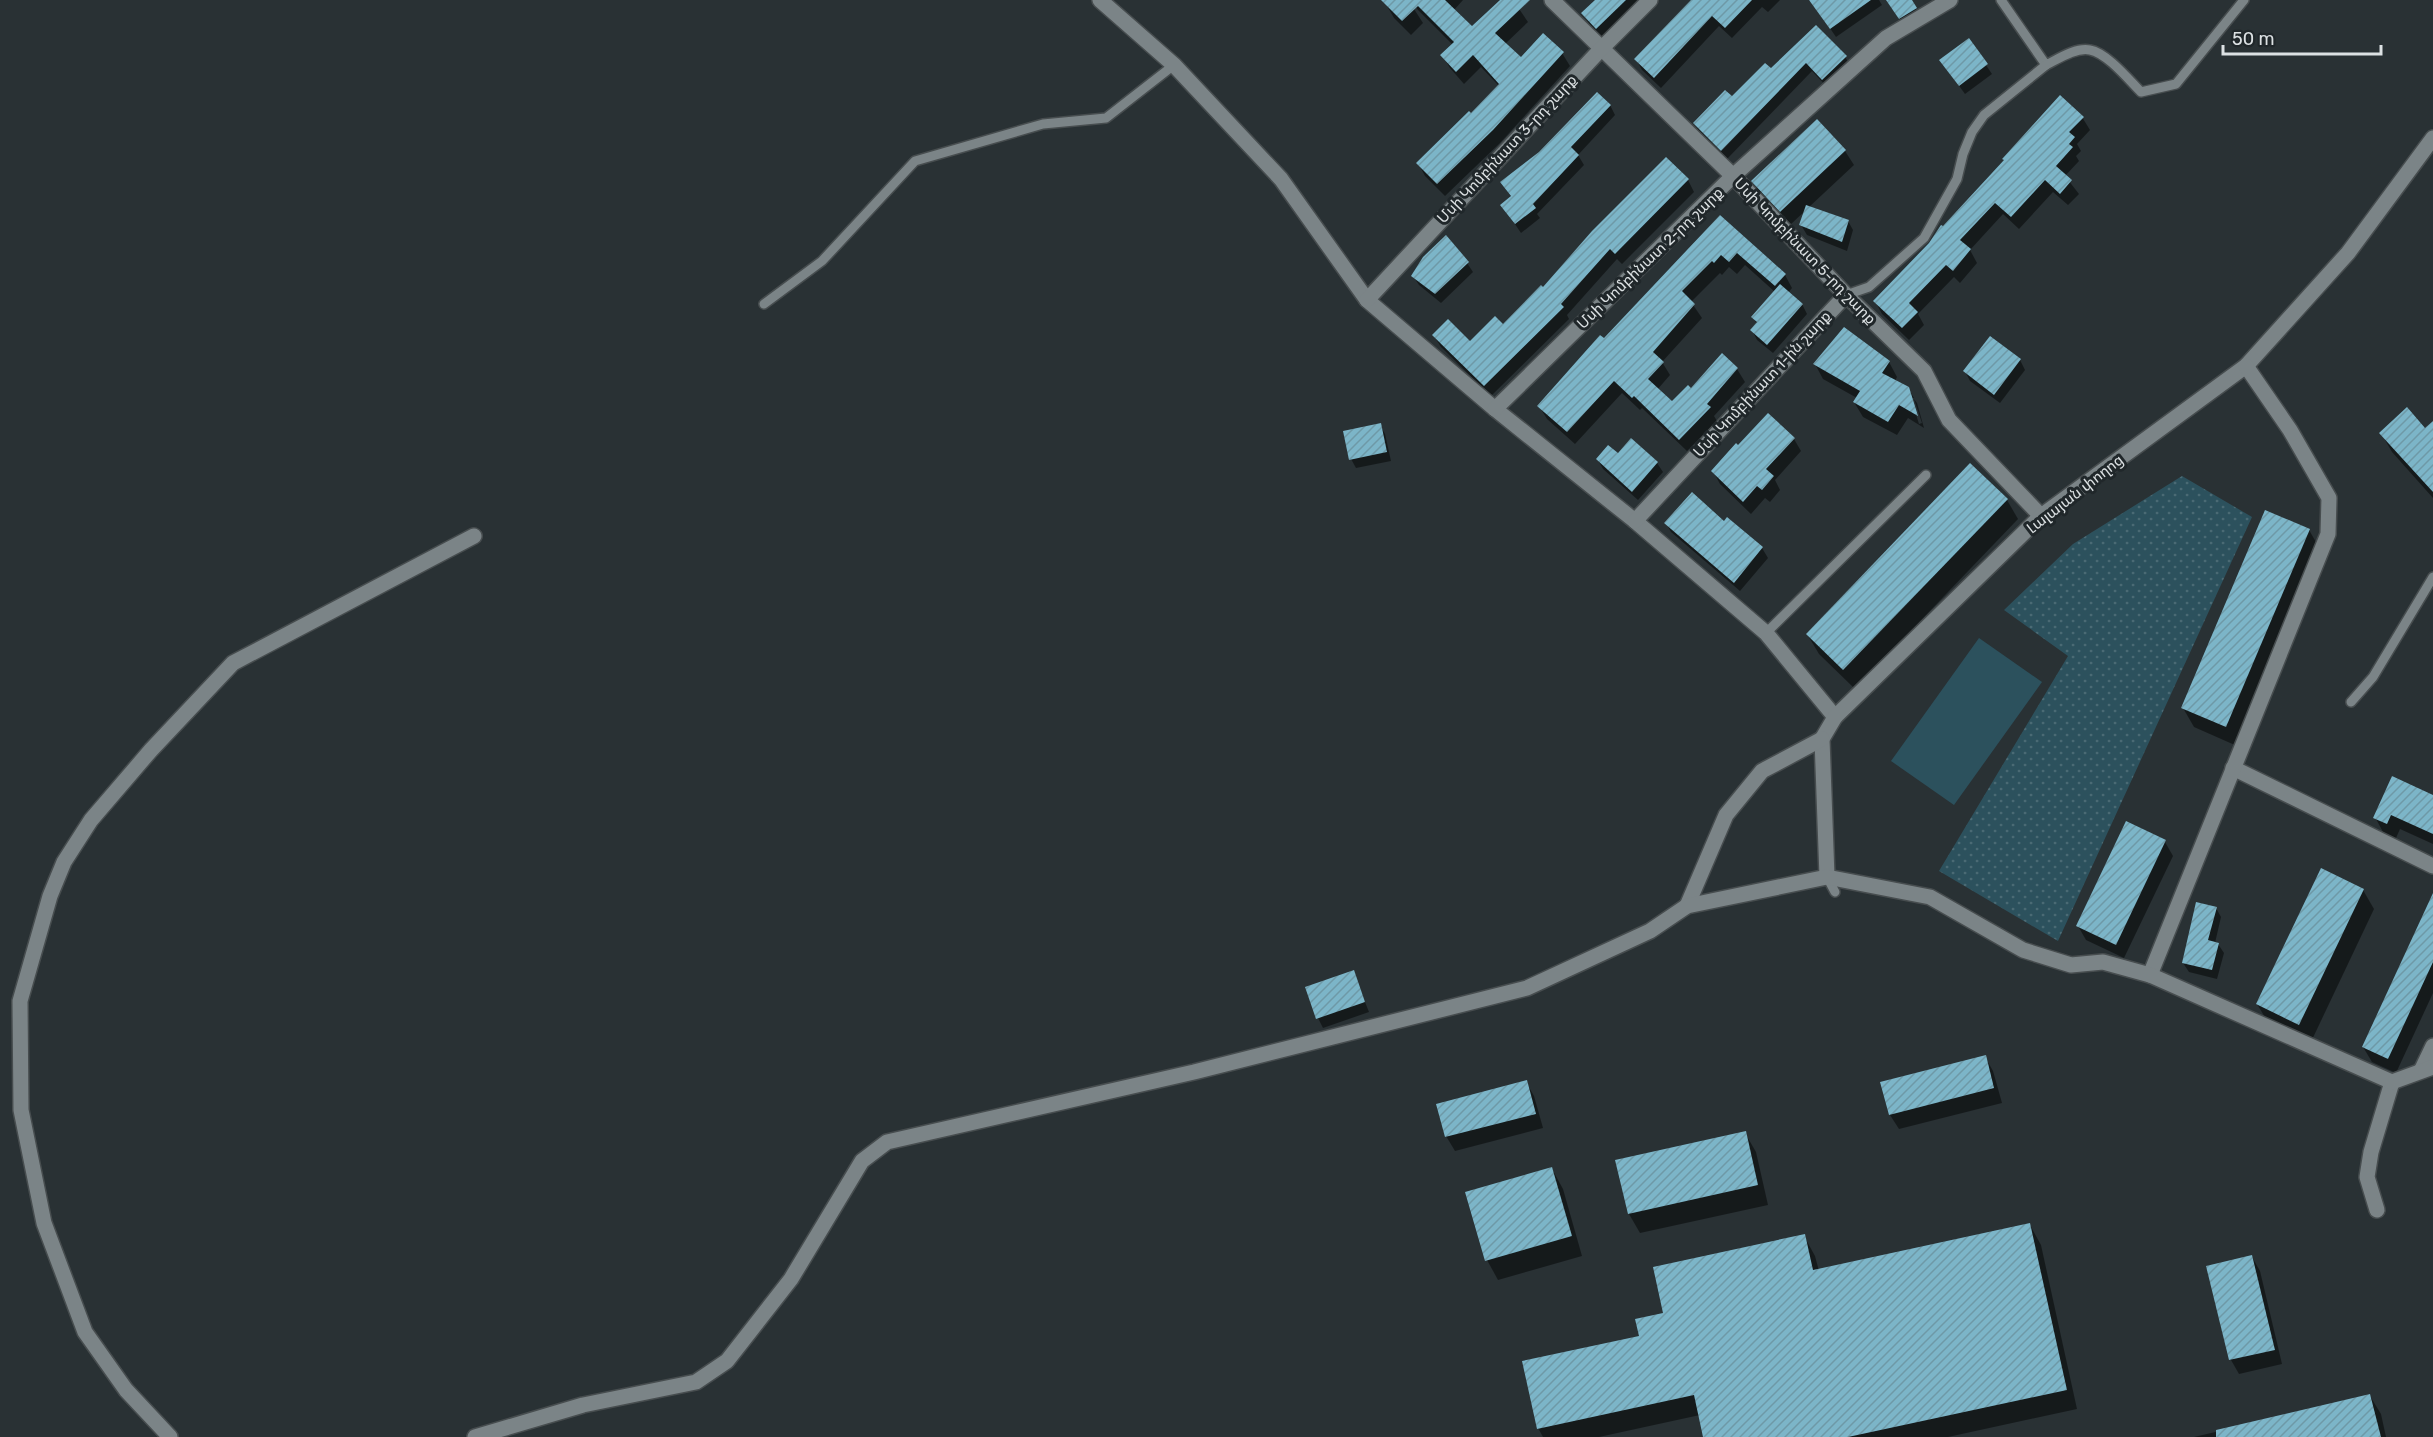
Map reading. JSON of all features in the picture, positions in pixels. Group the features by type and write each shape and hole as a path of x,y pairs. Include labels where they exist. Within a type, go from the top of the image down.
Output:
{"street":[{"path":"1100,0 1174,65 1281,179 1367,300 1495,409 1635,521 1766,633 1835,717"},
{"name":"Մսի Կոմբինատ 5-րդ շարք","path":"1552,0 1733,177 1846,295 1924,371 1948,420 2041,516"},
{"name":"Մսի Կոմբինատ 3-րդ շարք","path":"1367,300 1601,49 1650,0"},
{"name":"Մսի Կոմբինատ 2-րդ շարք","path":"1495,409 1733,177 1886,38 1950,0"},
{"name":"Լալայան փողոց","path":"1822,739 1835,717 2041,516 2246,366 2348,254 2432,143"},
{"name":"Մսի Կոմբինատ 1-ին շարք","path":"1635,521 1846,295"},
{"path":"2150,975 2328,534 2329,498 2290,430 2246,366"},
{"path":"170,1437 126,1390 85,1332 44,1223 21,1110 20,1002 50,896 64,862 91,820 151,750 233,663 474,536"},
{"path":"1687,906 1726,815 1762,771 1822,739 1827,877"},
{"path":"2233,768 2433,866"},
{"path":"475,1437 583,1405 696,1382 727,1361 791,1279 862,1161 887,1142 1194,1072 1527,988 1650,931 1687,906 1827,877 1930,897 2023,950 2071,965 2103,962 2150,975 2392,1082 2428,1068 2433,1046"},
{"path":"2376,1210 2367,1177 2371,1152 2392,1082"}],"lane":[{"path":"2001,0 2046,65"},
{"name":"Մսի Կոմբինատ 1-ին շարք","path":"1846,295 1869,287 1924,238 1957,179 1963,154 1972,132 1984,115 2046,65 2068,54 2090,49 2105,57 2141,92 2176,84 2244,0"},
{"path":"764,304 822,261 915,161 1043,124 1106,118 1174,65"},
{"path":"1766,633 1926,475"},
{"path":"2351,702 2373,677 2433,577"},
{"path":"1827,877 1835,892"}],"shaded area":[{"path":"2182,476 2252,517 2058,941 1939,871 2068,656 2004,610 2073,544"},
{"path":"1979,638 2042,682 1954,805 1891,761"}],"building":[{"path":"1381,0 1445,0 1472,26 1500,0 1530,0 1495,33 1521,57 1543,33 1564,52 1493,130 1437,184 1416,163 1499,84 1473,55 1456,72 1440,55 1454,42 1418,6 1402,21"},
{"path":"1595,0 1626,0 1596,29 1581,13"},
{"path":"1691,0 1752,0 1725,28 1712,16 1654,78 1634,59"},
{"path":"1809,0 1871,0 1830,29"},
{"path":"1886,0 1912,0 1917,8 1899,19"},
{"path":"1816,25 1847,56 1822,80 1806,63 1721,151 1693,123 1725,90 1732,96 1765,63 1771,68"},
{"path":"1969,38 1988,64 1959,86 1939,60"},
{"path":"1597,92 1611,105 1571,147 1579,155 1533,204 1536,208 1515,224 1500,205 1511,196 1500,182 1539,152"},
{"path":"2060,95 2084,117 2069,132 2075,137 2069,144 2073,147 2056,166 2072,180 2060,194 2045,180 2011,217 1995,203 1960,240 1971,249 1953,271 1946,265 1909,303 1918,312 1902,328 1873,301 1929,243 1941,225 1943,226 2004,160 2002,159"},
{"path":"1817,119 1846,150 1780,212 1751,181"},
{"path":"1666,157 1689,179 1615,254 1610,249 1561,304 1564,307 1484,386 1432,335 1448,319 1470,341 1495,316 1503,324 1541,285 1543,287 1592,231"},
{"path":"1806,205 1849,220 1842,242 1799,225"},
{"path":"1720,215 1786,274 1775,286 1737,253 1729,262 1721,255 1682,291 1695,304 1653,352 1664,362 1648,379 1672,401 1688,385 1691,388 1722,353 1738,368 1707,404 1711,407 1679,440 1634,396 1632,398 1614,381 1567,432 1537,406 1600,335 1604,338"},
{"path":"1446,235 1469,262 1435,294 1411,276 1423,257"},
{"path":"1780,284 1803,304 1767,345 1750,330 1757,322 1751,317"},
{"path":"1844,327 1890,361 1882,373 1909,387 1918,416 1899,405 1888,422 1853,402 1860,391 1813,364"},
{"path":"1990,336 2021,359 1994,395 1963,371"},
{"path":"2407,407 2425,428 2433,421 2433,492 2379,433"},
{"path":"1768,413 1795,438 1766,469 1774,476 1762,490 1757,486 1743,502 1711,471"},
{"path":"1381,423 1387,452 1349,460 1343,431"},
{"path":"1631,438 1658,462 1632,492 1596,459 1608,445 1618,453"},
{"path":"1970,463 2008,499 1843,670 1806,634"},
{"path":"1692,492 1724,521 1727,517 1763,547 1734,583 1664,523"},
{"path":"2265,510 2310,529 2226,727 2181,708"},
{"path":"2392,776 2433,795 2433,834 2391,815 2387,824 2373,818"},
{"path":"2126,821 2166,840 2116,945 2076,926"},
{"path":"2321,868 2364,889 2299,1025 2256,1004"},
{"path":"2433,893 2433,962 2388,1059 2362,1047"},
{"path":"2196,902 2217,907 2208,940 2219,943 2212,970 2182,963"},
{"path":"1354,970 1365,1002 1316,1019 1305,987"},
{"path":"1986,1055 1994,1088 1889,1115 1880,1082"},
{"path":"1527,1080 1536,1114 1445,1137 1436,1104"},
{"path":"1746,1131 1758,1185 1628,1214 1615,1160"},
{"path":"1552,1167 1572,1236 1485,1261 1465,1192"},
{"path":"2030,1223 2067,1390 1848,1437 1703,1437 1694,1395 1537,1429 1522,1361 1639,1336 1635,1319 1663,1313 1653,1267 1805,1234 1813,1270"},
{"path":"2252,1255 2275,1350 2229,1360 2206,1266"},
{"path":"2370,1394 2381,1437 2216,1437 2216,1430"}]}
